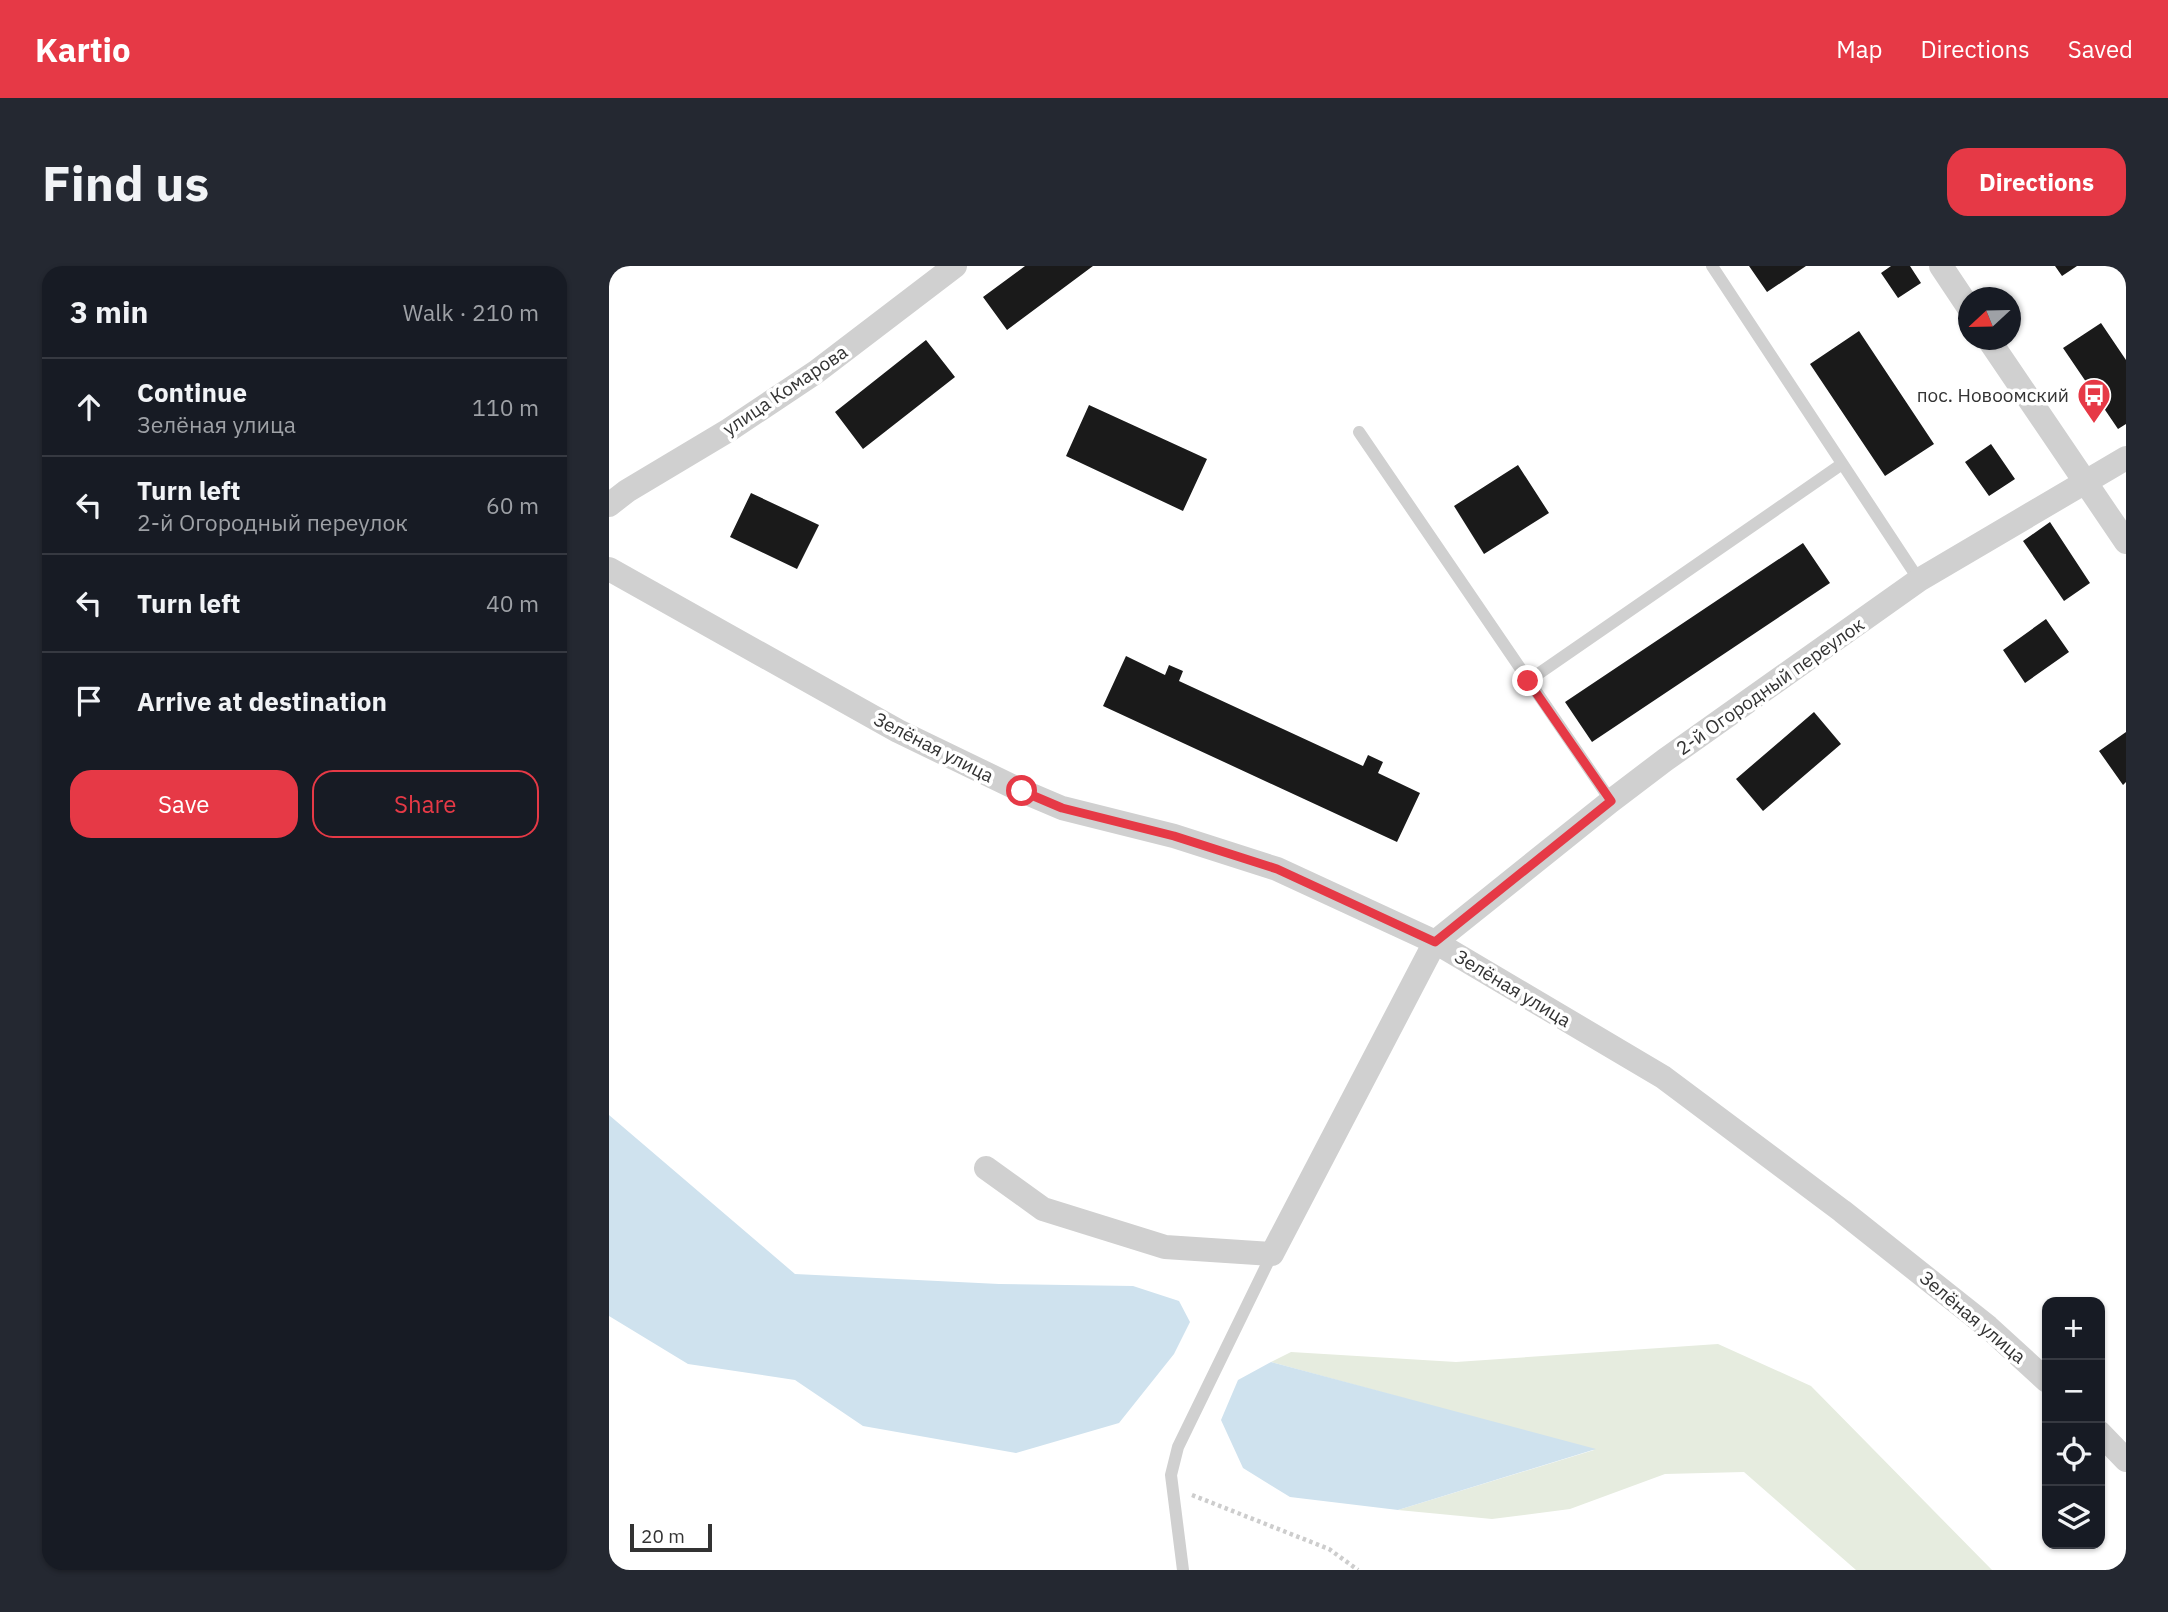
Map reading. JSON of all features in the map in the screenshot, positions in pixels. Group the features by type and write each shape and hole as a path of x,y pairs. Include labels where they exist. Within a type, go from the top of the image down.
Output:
{"street":[{"name":"улица Комарова","path":"609,505 816,372 955,266"},
{"path":"1941,266 1958,292"},
{"path":"1996,350 2126,542"},
{"name":"2-й Огородный переулок","path":"1435,942 1611,801 1919,580 2126,458"},
{"name":"Зелёная улица","path":"609,569 898,731 1022,791 1062,808 1174,836 1277,869 1435,942 1663,1077 1842,1211 1988,1327 2042,1376"},
{"path":"986,1168 1043,1209 1165,1247 1272,1254 1435,942"},
{"path":"2105,1438 2126,1460"}],"lane":[{"path":"1712,266 1919,580"},
{"path":"1359,432 1611,801"},
{"path":"1528,681 1842,464"},
{"path":"1183,1570 1171,1475 1178,1447 1272,1254"}],"path":[{"path":"1171,1475 1190,1494 1329,1549 1358,1570"}],"shaded area":[{"path":"1718,1344 1811,1386 1992,1570 1856,1570 1744,1472 1665,1474 1570,1509 1492,1519 1398,1510 1594,1450 1271,1362 1291,1352 1456,1362"}],"water":[{"path":"609,1115 795,1274 999,1284 1133,1286 1179,1301 1190,1322 1174,1354 1119,1423 1016,1453 863,1426 795,1380 688,1364 609,1316"},
{"path":"1271,1362 1596,1449 1398,1510 1290,1497 1243,1468 1221,1420 1238,1380"}],"building":[{"path":"1025,266 1093,266 1007,330 983,297"},
{"path":"1749,266 1806,266 1767,292"},
{"path":"1891,266 1910,266 1921,283 1898,298 1881,273"},
{"path":"2055,266 2077,266 2062,276"},
{"path":"2101,323 2126,360 2126,424 2118,429 2063,348"},
{"path":"1859,331 1934,444 1885,476 1810,364"},
{"path":"926,340 955,377 863,449 835,412"},
{"path":"1089,405 1207,459 1183,511 1066,456"},
{"path":"1991,444 2015,479 1989,496 1965,462"},
{"path":"1518,465 1549,513 1484,554 1454,506"},
{"path":"751,493 819,525 797,569 730,537"},
{"path":"2050,522 2090,583 2064,601 2023,541"},
{"path":"1803,543 1830,583 1592,742 1565,702"},
{"path":"2046,619 2069,652 2025,683 2003,650"},
{"path":"1126,656 1165,675 1169,665 1183,671 1179,681 1363,766 1368,755 1383,762 1378,773 1420,793 1397,842 1103,706"},
{"path":"1814,712 1841,744 1763,811 1736,779"},
{"path":"2126,732 2126,782 2123,785 2099,751"}],"place":[{"name":"пос. Новоомский","path":"2094,425"}],"route":[{"path":"1022,791 1062,808 1174,836 1277,869 1435,942 1611,801 1528,681"}]}
